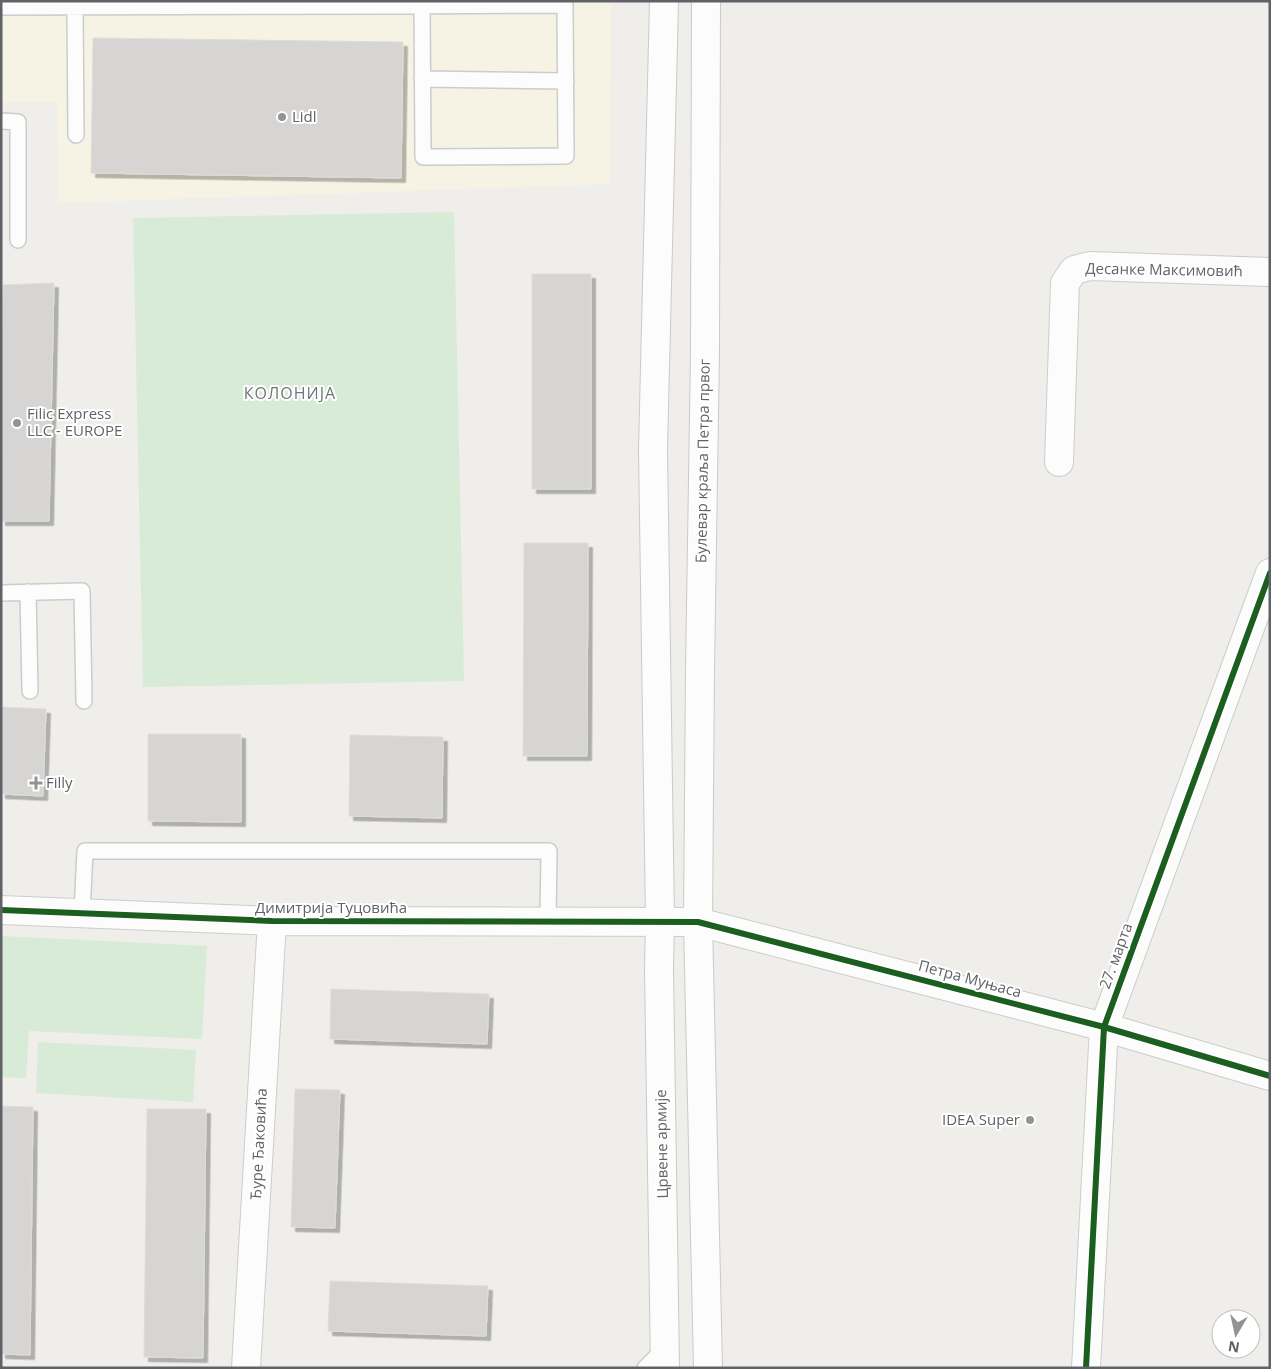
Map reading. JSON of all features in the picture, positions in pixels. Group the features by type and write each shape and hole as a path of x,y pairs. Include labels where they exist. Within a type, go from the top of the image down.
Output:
{"street":[{"path":"660,920 652,449 664,1"},
{"name":"Булевар краља Петра првог","path":"698,922 705,352 706,1"},
{"name":"Десанке Максимовић","path":"1059,462 1065,283 1074,270 1090,266 1270,272"},
{"name":"27. марта","path":"1086,1368 1104,1027 1270,573"},
{"name":"Димитрија Туцовића","path":"1,910 272,921 660,920"},
{"name":"Петра Муњаса","path":"660,920 698,922 1104,1027 1270,1076"},
{"name":"Црвене армије","path":"660,920 659,969 665,1358"},
{"name":"Ђуре Ђаковића","path":"246,1368 272,921"},
{"path":"698,922 708,1368"}],"lane":[{"path":"1,7 422,4 565,6 566,156 423,157 422,4"},
{"path":"75,7 76,136"},
{"path":"422,79 566,81"},
{"path":"1,121 18,122 18,240"},
{"path":"1,593 82,591 84,701"},
{"path":"28,592 30,691"},
{"path":"82,913 85,851 548,851 548,921"},
{"path":"645,1368 665,1358"}],"shaded area":[{"path":"1,1 611,1 610,184 58,203 57,102 1,102"}],"green space":[{"path":"454,212 464,681 143,687 133,218"},
{"path":"1,936 207,946 202,1039 29,1031 26,1078 1,1077"},
{"path":"38,1042 196,1050 193,1102 36,1093"}],"building":[{"path":"93,38 403,42 401,178 91,173"},
{"path":"532,274 591,274 591,489 532,489"},
{"path":"54,283 49,521 1,521 3,285"},
{"path":"524,543 588,543 587,756 523,756"},
{"path":"1,707 46,709 43,796 1,794"},
{"path":"148,734 241,734 241,822 148,821"},
{"path":"350,735 443,737 442,818 349,816"},
{"path":"331,989 489,994 487,1044 330,1039"},
{"path":"295,1089 340,1090 335,1228 291,1227"},
{"path":"1,1106 33,1107 30,1355 1,1354"},
{"path":"147,1109 206,1109 203,1358 144,1357"},
{"path":"330,1281 488,1286 486,1336 328,1331"}],"cycle path":[{"path":"1086,1368 1104,1027 1270,573"},
{"path":"1,910 272,921 698,922 1104,1027 1270,1076"}],"place":[{"name":"Lidl","path":"282,117"},
{"name":"Filic Express LLC - EUROPE","path":"17,423"},
{"name":"Filly","path":"36,783"},
{"name":"IDEA Super","path":"1030,1120"}],"district":[{"name":"КОЛОНИЈА","path":"290,393"}]}
